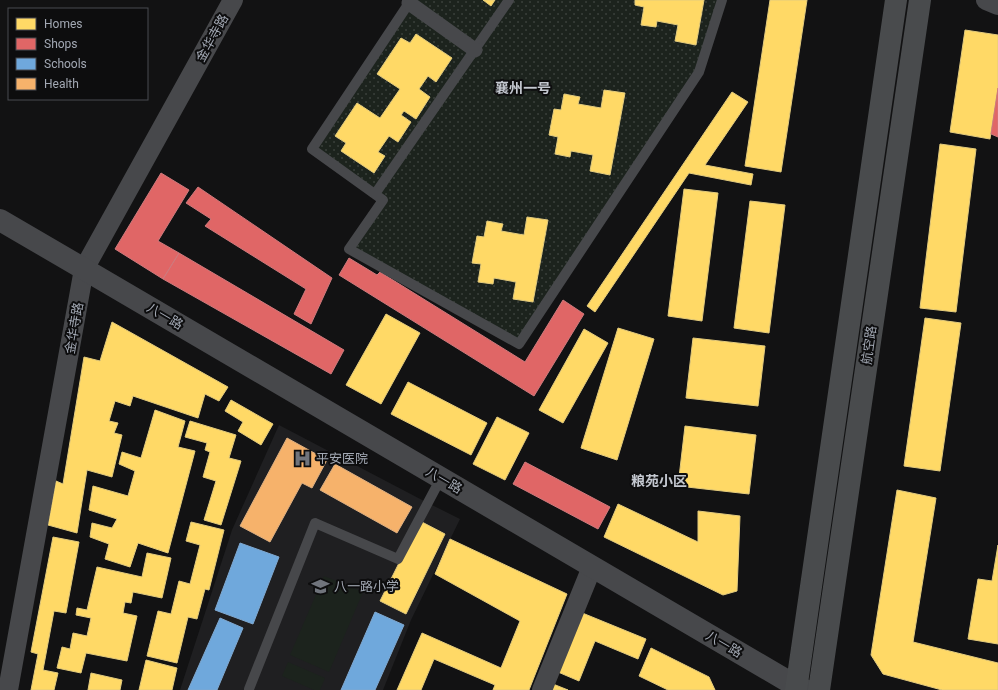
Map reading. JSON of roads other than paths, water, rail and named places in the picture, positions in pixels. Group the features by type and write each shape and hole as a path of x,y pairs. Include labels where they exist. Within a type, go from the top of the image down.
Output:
{"main road":[{"name":"航空路","path":"799,689 896,0"},
{"name":"航空路","path":"819,690 920,0"}],"street":[{"name":"金华寺路","path":"8,690 84,269 233,0"},
{"path":"986,0 998,5"},
{"path":"410,2 475,50"},
{"name":"八一路","path":"0,220 799,689"},
{"path":"542,690 592,567"}],"lane":[{"path":"374,194 509,0"},
{"path":"410,2 312,149 383,200 349,249 519,344 699,72 722,0"},
{"path":"249,689 315,523 398,559 441,478"}],"place":[{"name":"平安医院","path":"303,458"},
{"name":"八一路小学","path":"321,586"}],"district":[{"name":"襄州一号","path":"523,88"},
{"name":"粮苑小区","path":"659,481"}]}
